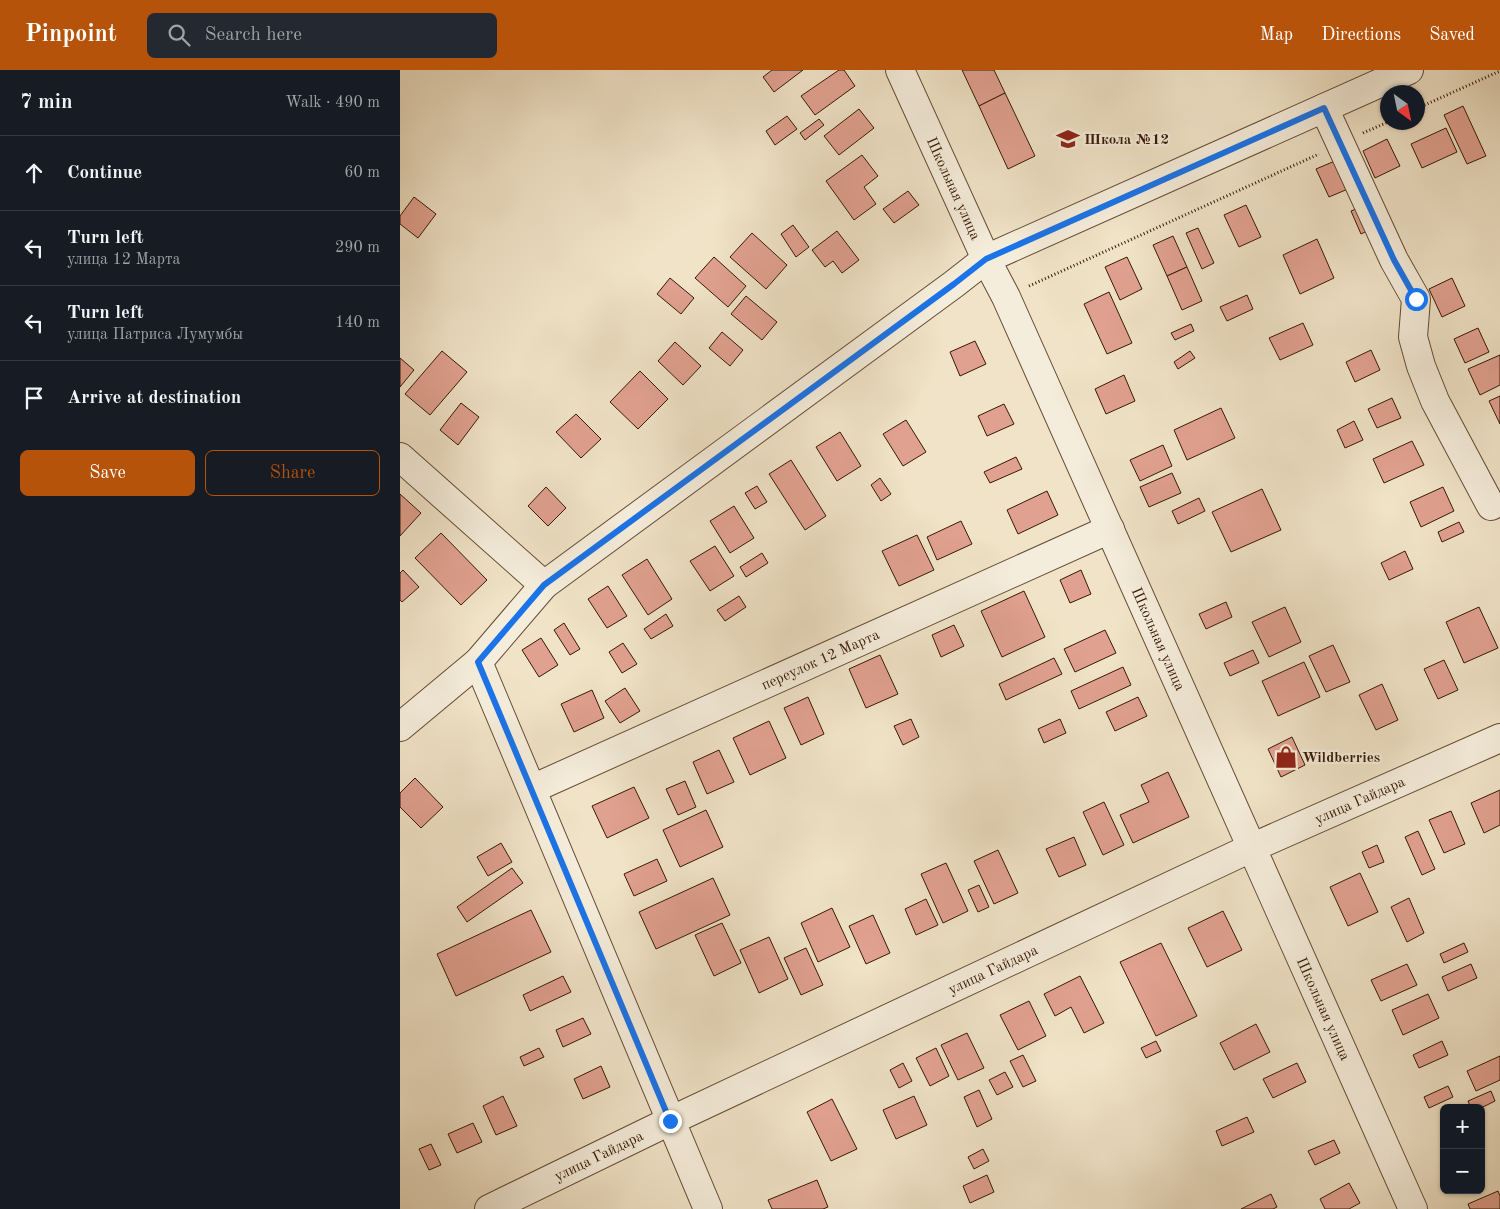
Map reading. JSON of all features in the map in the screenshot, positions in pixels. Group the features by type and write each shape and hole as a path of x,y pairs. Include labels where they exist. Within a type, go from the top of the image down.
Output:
{"street":[{"name":"Школьная улица","path":"900,70 986,259 1006,297 1413,1209"},
{"path":"400,727 478,662 544,585 986,259 1409,70"},
{"path":"1324,108 1394,260 1416,299 1413,338 1421,366 1435,401 1491,506"},
{"path":"400,457 544,585"},
{"name":"переулок 12 Марта","path":"532,789 1110,529"},
{"path":"478,662 708,1209"},
{"name":"улица Гайдара","path":"489,1209 670,1121 1251,848 1500,738"}],"path":[{"path":"1425,105 1500,71"},
{"path":"1006,297 1380,126"}],"building":[{"path":"772,70 803,70 774,92 763,77"},
{"path":"839,70 844,70 855,86 815,115 801,96"},
{"path":"962,70 994,70 1005,93 979,106"},
{"path":"1005,93 1035,156 1008,169 979,106"},
{"path":"1463,106 1486,156 1467,164 1444,115"},
{"path":"859,109 874,128 839,155 824,136"},
{"path":"787,116 797,129 775,145 766,131"},
{"path":"819,119 824,125 805,140 800,133"},
{"path":"1446,128 1457,152 1422,168 1411,144"},
{"path":"1387,139 1400,166 1375,178 1363,151"},
{"path":"862,155 878,176 864,187 876,204 854,220 826,181"},
{"path":"1342,158 1355,186 1329,197 1316,169"},
{"path":"908,191 919,205 894,223 883,209"},
{"path":"414,197 436,214 418,238 400,224 400,216"},
{"path":"1246,205 1261,237 1239,247 1224,215"},
{"path":"1363,206 1373,228 1361,234 1351,211"},
{"path":"793,225 809,247 796,257 781,234"},
{"path":"1198,228 1214,263 1202,269 1186,233"},
{"path":"837,231 859,260 842,273 833,261 825,267 812,250"},
{"path":"752,233 787,265 766,289 730,257"},
{"path":"1173,236 1187,267 1167,276 1153,245"},
{"path":"1317,239 1334,278 1300,294 1283,255"},
{"path":"714,257 746,286 728,307 695,278"},
{"path":"1127,257 1142,289 1120,300 1105,267"},
{"path":"1187,267 1202,301 1182,310 1167,276"},
{"path":"670,278 694,298 681,314 657,294"},
{"path":"1452,278 1465,306 1442,317 1429,289"},
{"path":"1109,292 1132,343 1107,354 1084,304"},
{"path":"1247,295 1253,309 1227,321 1220,307"},
{"path":"746,296 777,322 762,340 731,314"},
{"path":"1303,323 1313,345 1280,360 1269,338"},
{"path":"1191,324 1194,331 1175,340 1171,333"},
{"path":"1478,328 1489,352 1465,363 1454,339"},
{"path":"722,332 743,350 730,366 709,348"},
{"path":"975,341 986,364 960,376 950,352"},
{"path":"675,342 701,366 683,385 658,361"},
{"path":"1371,350 1380,370 1355,382 1346,362"},
{"path":"442,351 467,372 430,415 405,394"},
{"path":"1190,351 1195,358 1178,369 1174,362"},
{"path":"1500,355 1500,385 1480,395 1468,369"},
{"path":"400,358 414,370 400,387"},
{"path":"640,371 668,399 638,429 610,402"},
{"path":"1124,375 1135,401 1106,414 1095,389"},
{"path":"1500,396 1500,424 1489,401"},
{"path":"1392,398 1401,418 1377,428 1368,409"},
{"path":"461,403 479,417 458,445 440,430"},
{"path":"1004,404 1014,424 987,436 978,416"},
{"path":"1221,408 1235,438 1187,460 1174,430"},
{"path":"576,414 601,439 581,458 556,432"},
{"path":"906,420 926,452 903,466 883,434"},
{"path":"1354,421 1363,440 1345,448 1337,430"},
{"path":"840,432 861,466 837,481 816,447"},
{"path":"1412,441 1424,465 1384,483 1373,459"},
{"path":"1163,445 1172,466 1140,481 1130,460"},
{"path":"1016,457 1022,469 990,483 984,472"},
{"path":"791,460 826,516 805,530 769,474"},
{"path":"1172,473 1181,493 1149,507 1140,487"},
{"path":"880,478 891,494 881,501 871,485"},
{"path":"757,486 767,502 755,509 745,493"},
{"path":"546,487 566,508 548,526 528,506"},
{"path":"1443,487 1454,511 1421,527 1410,502"},
{"path":"1262,489 1281,530 1231,552 1212,512"},
{"path":"1047,491 1058,515 1018,534 1007,510"},
{"path":"400,494 421,513 400,536"},
{"path":"1199,498 1205,511 1178,524 1172,511"},
{"path":"734,506 754,538 730,553 710,521"},
{"path":"961,521 972,544 937,560 927,537"},
{"path":"1459,522 1464,532 1442,542 1438,532"},
{"path":"441,533 487,580 461,605 415,558"},
{"path":"917,535 934,570 899,586 882,551"},
{"path":"715,546 734,576 710,591 690,561"},
{"path":"1405,551 1413,569 1389,580 1381,563"},
{"path":"762,553 768,563 746,577 740,567"},
{"path":"647,559 672,599 648,615 622,575"},
{"path":"403,570 419,587 402,602 400,600 400,573"},
{"path":"1081,570 1091,594 1070,603 1060,580"},
{"path":"608,586 627,616 607,628 588,599"},
{"path":"1024,591 1045,637 1002,657 981,611"},
{"path":"739,596 746,607 725,621 717,610"},
{"path":"1226,602 1232,617 1206,629 1199,614"},
{"path":"1285,607 1301,642 1269,657 1252,622"},
{"path":"1479,607 1498,648 1464,663 1446,622"},
{"path":"666,614 673,626 651,639 644,629"},
{"path":"564,623 580,649 570,655 554,630"},
{"path":"954,625 964,646 941,657 932,635"},
{"path":"1105,630 1116,653 1075,672 1064,649"},
{"path":"541,638 558,665 539,677 522,650"},
{"path":"623,643 637,664 622,673 609,652"},
{"path":"1333,645 1350,682 1326,692 1309,656"},
{"path":"1253,650 1259,663 1230,676 1224,663"},
{"path":"880,655 898,694 866,708 849,669"},
{"path":"1054,658 1062,674 1006,700 999,684"},
{"path":"1444,660 1458,690 1438,699 1424,669"},
{"path":"1304,662 1320,697 1278,716 1262,681"},
{"path":"1123,667 1131,685 1079,709 1071,691"},
{"path":"1382,684 1398,720 1376,730 1359,695"},
{"path":"625,688 640,711 620,723 605,701"},
{"path":"592,690 604,718 574,732 561,704"},
{"path":"808,697 824,734 801,745 784,708"},
{"path":"1138,697 1147,716 1115,731 1106,712"},
{"path":"911,719 919,737 903,745 894,726"},
{"path":"1060,719 1066,733 1044,743 1038,729"},
{"path":"769,721 786,758 750,775 733,738"},
{"name":"Wildberries","path":"1292,737 1305,765 1281,777 1268,749"},
{"path":"719,750 734,782 707,794 693,762"},
{"path":"1168,772 1189,817 1133,843 1120,815 1149,802 1141,785"},
{"path":"415,778 443,807 421,828 400,807 400,793"},
{"path":"685,781 696,807 678,815 666,789"},
{"path":"634,787 649,818 607,838 592,806"},
{"path":"1500,790 1500,825 1484,833 1471,803"},
{"path":"1104,802 1124,845 1103,855 1083,812"},
{"path":"706,810 723,847 680,867 663,830"},
{"path":"1451,811 1465,844 1444,853 1429,820"},
{"path":"1418,831 1435,869 1422,875 1405,837"},
{"path":"1074,837 1086,865 1059,877 1046,849"},
{"path":"501,843 512,862 488,876 477,857"},
{"path":"1377,845 1384,862 1369,868 1362,852"},
{"path":"998,850 1018,893 994,904 974,861"},
{"path":"657,859 667,881 634,896 624,874"},
{"path":"946,863 968,911 943,923 921,874"},
{"path":"512,868 523,883 467,922 457,907"},
{"path":"1360,873 1378,912 1348,926 1330,887"},
{"path":"713,878 730,915 656,949 639,912"},
{"path":"979,885 989,907 978,912 968,890"},
{"path":"1409,898 1424,933 1407,942 1391,907"},
{"path":"926,899 938,925 916,935 905,909"},
{"path":"832,908 850,947 818,962 801,923"},
{"path":"531,910 551,952 456,996 437,954"},
{"path":"1223,911 1242,950 1207,967 1188,928"},
{"path":"873,915 890,953 866,964 849,926"},
{"path":"722,923 741,963 714,976 695,935"},
{"path":"769,937 788,979 759,993 740,950"},
{"path":"1161,943 1197,1016 1156,1036 1120,962"},
{"path":"1464,943 1468,952 1444,963 1440,954"},
{"path":"806,948 823,985 801,995 784,958"},
{"path":"1407,964 1417,985 1381,1001 1371,980"},
{"path":"1471,964 1477,978 1448,991 1442,977"},
{"path":"563,976 571,992 530,1011 523,995"},
{"path":"1080,976 1104,1023 1084,1033 1071,1007 1055,1016 1044,994"},
{"path":"1428,994 1439,1018 1403,1035 1392,1010"},
{"path":"1029,1001 1046,1036 1018,1050 1000,1015"},
{"path":"583,1018 591,1034 563,1047 556,1030"},
{"path":"1256,1024 1270,1052 1234,1070 1220,1043"},
{"path":"967,1033 984,1068 958,1080 941,1045"},
{"path":"1156,1041 1161,1051 1146,1058 1141,1048"},
{"path":"1442,1041 1448,1055 1419,1068 1413,1055"},
{"path":"539,1048 544,1057 524,1066 520,1057"},
{"path":"936,1048 949,1076 930,1086 916,1058"},
{"path":"1023,1055 1036,1081 1023,1087 1010,1061"},
{"path":"1500,1056 1500,1080 1476,1091 1467,1071"},
{"path":"903,1063 912,1081 899,1088 890,1070"},
{"path":"1297,1063 1306,1082 1273,1098 1263,1079"},
{"path":"601,1066 610,1087 583,1099 574,1079"},
{"path":"1005,1072 1013,1087 997,1095 989,1080"},
{"path":"1448,1086 1453,1097 1429,1108 1424,1097"},
{"path":"979,1090 992,1119 977,1127 964,1097"},
{"path":"1491,1091 1495,1101 1485,1106 1485,1104 1469,1104 1468,1101"},
{"path":"503,1096 517,1126 496,1135 483,1106"},
{"path":"914,1096 927,1125 896,1139 883,1110"},
{"path":"832,1099 857,1149 831,1161 807,1112"},
{"path":"1247,1117 1254,1132 1222,1146 1216,1131"},
{"path":"473,1123 482,1142 457,1153 448,1134"},
{"path":"1334,1140 1340,1153 1315,1165 1308,1151"},
{"path":"431,1144 441,1165 429,1170 419,1149"},
{"path":"983,1149 989,1161 974,1169 968,1157"},
{"path":"987,1175 994,1192 970,1203 963,1186"},
{"path":"817,1180 828,1207 823,1209 772,1209 768,1200"},
{"path":"1349,1183 1360,1203 1349,1209 1325,1209 1320,1199"},
{"path":"1498,1191 1500,1209 1470,1209 1468,1204"},
{"path":"1271,1194 1277,1207 1273,1209 1241,1209"}],"place":[{"name":"Школа №12","path":"1068,139"},
{"name":"Wildberries","path":"1286,757"}],"route":[{"path":"670,1121 478,662 544,585 986,259 1324,108 1394,260 1416,299"}]}
